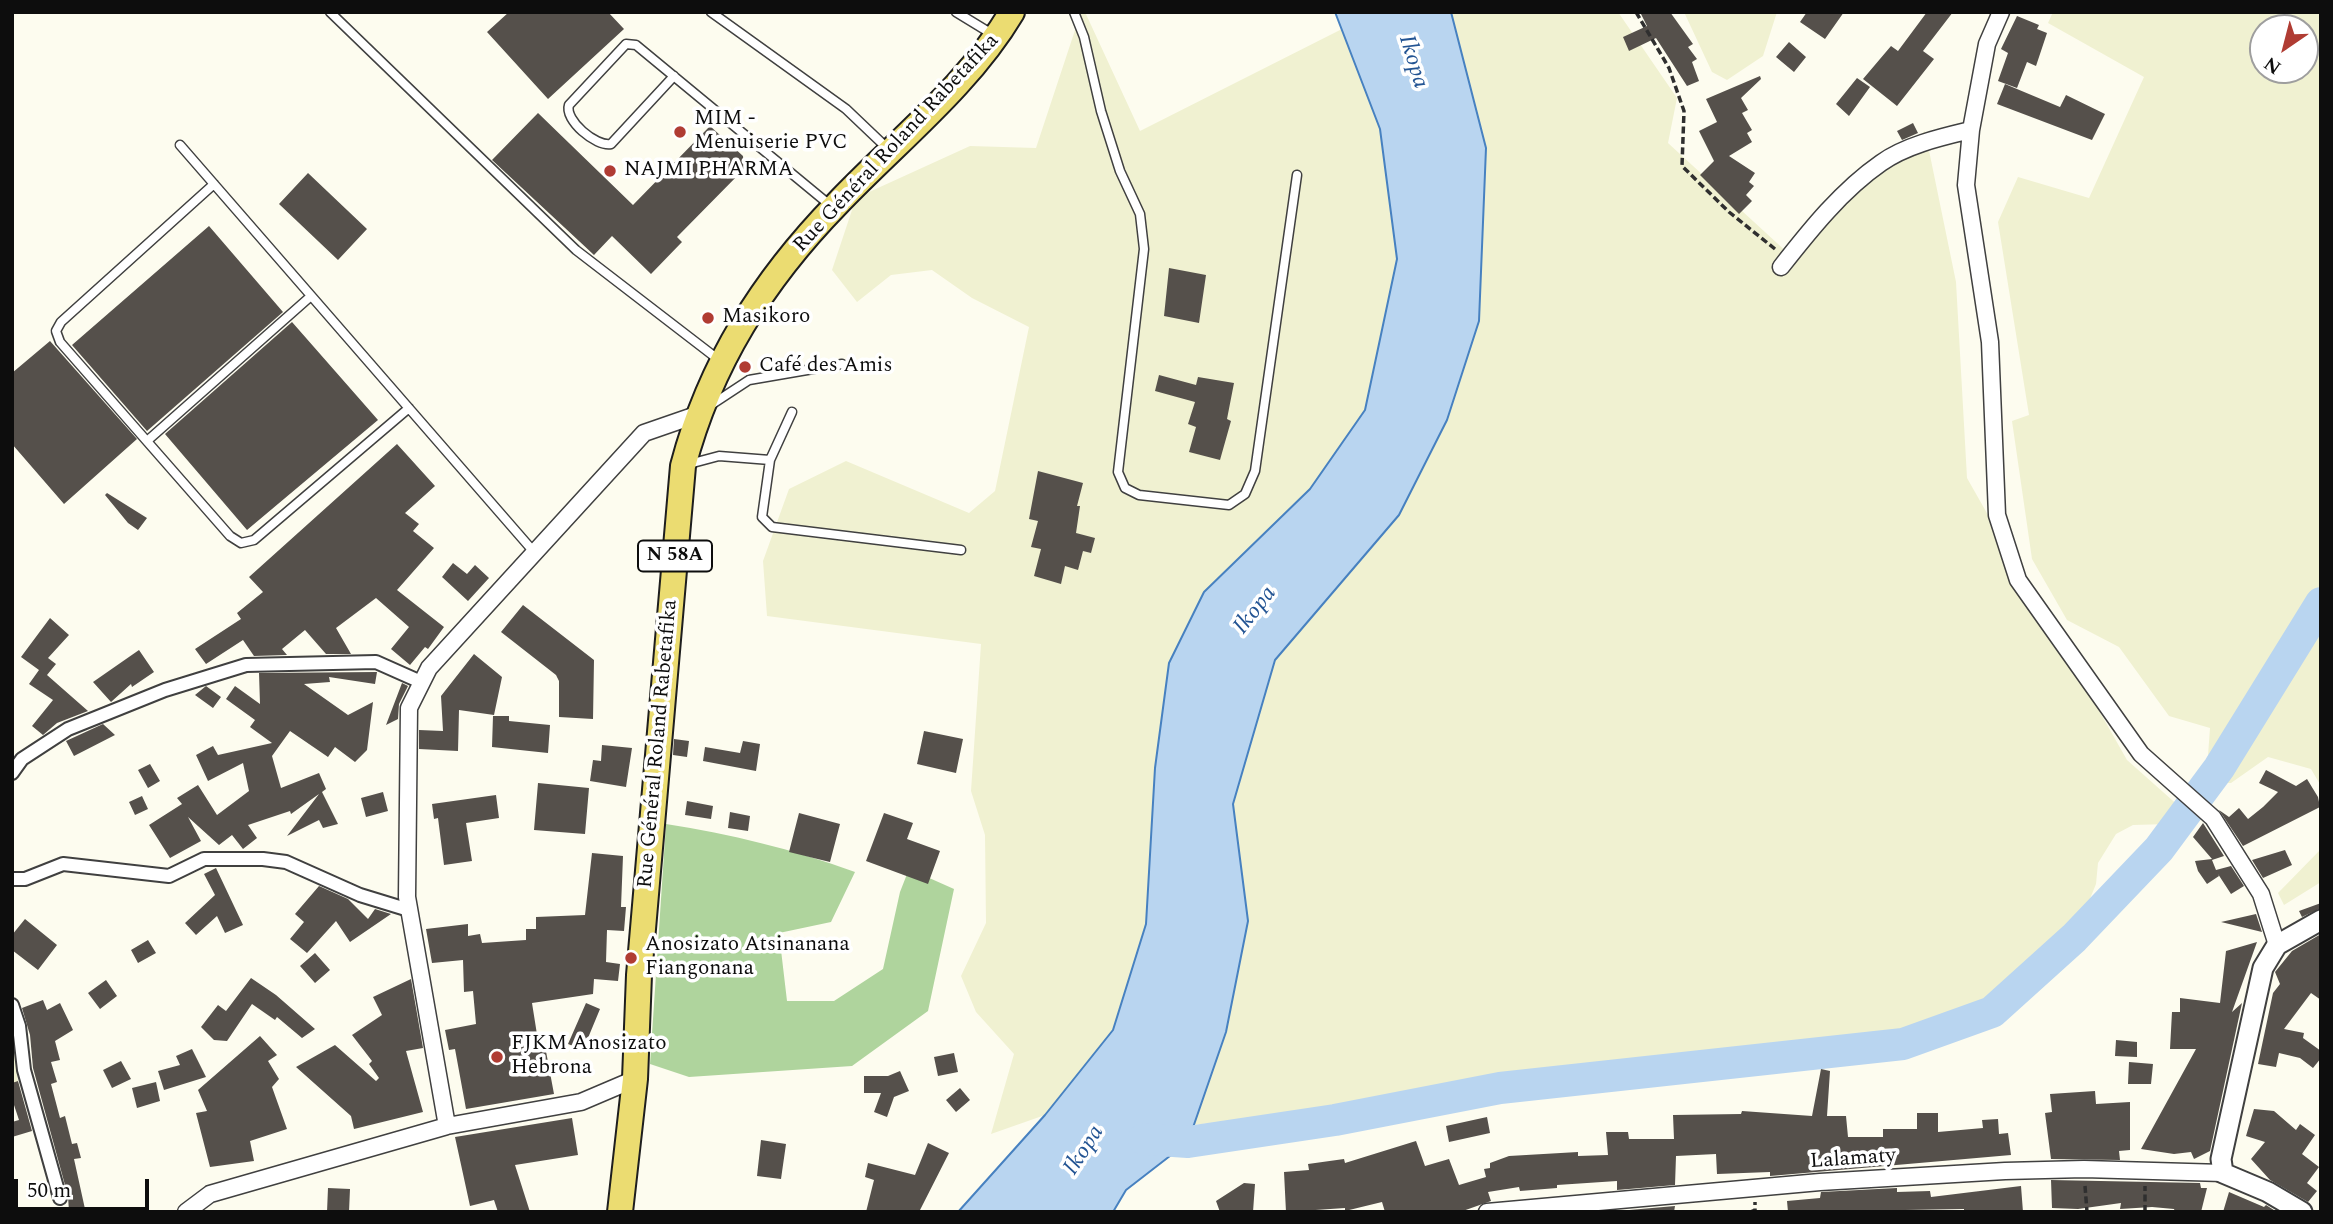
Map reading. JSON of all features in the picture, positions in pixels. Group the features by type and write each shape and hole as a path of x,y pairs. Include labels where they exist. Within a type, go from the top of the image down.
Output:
{"main road":[{"name":"Rue Général Roland Rabetafika","path":"620,1212 635,1079 639,975 683,466 696,415 720,361 758,299 833,208 997,37 1012,12"}],"street":[{"path":"2001,12 1987,44 1971,130 1966,185 1990,342 1997,515 2018,580 2141,754 2213,818 2261,894 2277,945"},
{"path":"1784,263 1819,219 1882,162 1937,138 1971,130"},
{"path":"447,1126 410,910 409,708 429,668 644,433 696,415"},
{"path":"12,773 22,759 68,729 165,690 246,665 376,662 421,682"},
{"path":"12,879 25,879 63,864 169,876 204,859 262,859 286,862 360,895 410,910"},
{"path":"2302,1212 2223,1172 2221,1159 2263,968 2277,945 2321,920"},
{"path":"12,1005 19,1026 24,1070 60,1198"},
{"path":"186,1212 210,1194 447,1126 581,1102 635,1079"},
{"name":"Lalamaty","path":"1488,1212 1820,1182 2084,1169 2223,1172"}],"lane":[{"path":"330,12 576,250 720,361"},
{"path":"712,12 846,109 890,151"},
{"path":"956,12 997,37"},
{"path":"1074,12 1084,37 1101,111 1120,172 1140,214 1144,249 1118,472 1125,488 1139,495 1229,505 1245,494 1255,471 1297,174"},
{"path":"674,76 611,144 597,142 569,118 569,105 626,44 636,45 674,76 833,208"},
{"path":"180,145 534,552"},
{"path":"214,184 61,322 56,331 60,342 230,536 241,543 254,540 409,408"},
{"path":"147,441 311,296"},
{"path":"696,415 729,390 749,380 842,364"},
{"path":"792,412 770,460 762,517 772,527 961,550"},
{"path":"683,466 719,456 770,460"}],"path":[{"path":"1636,12 1669,68 1684,111 1682,166 1784,263"},
{"path":"2084,1169 2087,1212"},
{"path":"2145,1171 2145,1212"}],"green space":[{"path":"1081,12 1085,12 1140,131 1342,29 1380,129 1397,259 1365,410 1310,489 1204,592 1155,768 1146,924 1113,1030 1045,1115 991,1134 1014,1054 976,1012 961,976 986,923 985,835 971,791 981,644 767,616 763,561 789,489 846,461 969,513 995,491 1029,327 972,298 932,270 891,275 857,302 832,270 856,198 970,146 1036,148"},
{"path":"1397,12 1618,12 1677,98 1668,143 1790,255 1819,219 1925,131 1956,282 1967,478 2127,760 2181,808 2169,824 2133,825 2116,834 2098,863 2096,884 2074,938 1992,1012 1903,1044 1097,1136 1193,941 1195,689 1408,417"},
{"path":"1684,12 1777,12 1763,56 1727,80 1712,72"},
{"path":"2053,12 2321,12 2321,786 2311,769 2268,757 2231,783 2206,783 2210,728 2169,716 2119,647 2067,620 2032,559 2012,421 2029,415 1998,222 2018,177 2089,198 2144,77 2048,23"},
{"path":"666,824 761,843 855,872 831,922 779,933 787,1001 834,1001 883,969 900,892 909,869 954,889 928,1011 852,1066 689,1077 650,1064"},
{"path":"2321,849 2321,882 2284,905 2278,893"},
{"path":"12,1024 19,1091 12,1097"}],"water":[{"name":"Ikopa","path":"1335,12 1451,12 1486,148 1479,321 1447,420 1399,515 1275,660 1233,804 1248,921 1226,1032 1188,1142 1126,1190 1113,1212 958,1212 1045,1115 1113,1030 1146,924 1155,768 1169,663 1204,592 1310,489 1365,410 1397,259 1380,129"}],"building":[{"path":"509,12 608,12 624,29 548,99 487,32"},
{"path":"1640,12 1670,12 1693,44 1688,47 1697,59 1692,62 1699,81 1687,86 1656,38 1629,51 1623,37 1647,26"},
{"path":"1807,12 1844,12 1825,39 1800,22"},
{"path":"1927,12 1953,12 1923,51 1934,59 1897,106 1863,79 1891,46 1898,51"},
{"path":"2017,16 2039,25 2037,29 2047,33 2036,66 2027,62 2017,88 1998,81 2008,53 2001,49"},
{"path":"1789,42 1806,57 1794,72 1776,57"},
{"path":"1760,76 1761,79 1741,98 1748,110 1742,113 1752,130 1747,133 1752,142 1729,156 1755,173 1749,182 1754,186 1746,195 1752,201 1739,214 1700,175 1714,161 1699,131 1717,122 1706,99"},
{"path":"1857,78 1870,87 1849,116 1836,104"},
{"path":"2005,84 2060,107 2066,95 2105,114 2092,140 1997,104"},
{"path":"538,113 633,205 710,126 743,156 744,169 677,237 682,242 651,274 612,236 594,255 492,160"},
{"path":"1913,123 1918,133 1902,140 1897,131"},
{"path":"308,173 367,229 338,260 279,204"},
{"path":"209,226 283,312 147,431 72,345"},
{"path":"1169,268 1206,275 1199,323 1164,316"},
{"path":"292,322 378,420 247,530 165,434"},
{"path":"50,341 137,439 64,504 12,444 12,373"},
{"path":"1159,375 1196,385 1198,377 1234,383 1227,419 1231,421 1220,460 1189,452 1196,427 1188,424 1195,402 1155,391"},
{"path":"397,444 435,486 405,513 419,524 413,531 434,548 397,590 444,627 428,649 425,647 410,665 391,649 409,627 376,598 336,628 351,654 326,654 305,630 282,649 287,655 254,656 243,640 206,664 195,649 241,619 237,613 263,592 249,577"},
{"path":"1038,471 1083,483 1077,506 1080,506 1076,533 1095,538 1091,553 1083,551 1078,570 1065,566 1061,584 1034,576 1041,549 1031,547 1038,521 1029,519"},
{"path":"107,493 147,518 138,530 128,523 105,495"},
{"path":"453,563 467,574 475,565 489,578 468,601 442,577"},
{"path":"523,605 594,660 593,719 559,717 559,681 556,675 501,632"},
{"path":"50,618 69,635 48,658 56,664 47,675 88,711 57,723 43,735 32,726 53,700 29,684 39,670 21,657"},
{"path":"139,650 154,672 132,687 131,684 111,702 93,682"},
{"path":"474,654 502,677 494,715 459,710 458,751 419,749 419,730 443,731 441,696"},
{"path":"377,672 375,684 329,677 330,682 304,684 348,715 373,702 367,750 355,762 335,747 328,757 290,731 272,756 281,788 319,773 326,789 322,792 338,824 323,828 319,820 287,836 319,794 291,814 290,811 248,825 257,838 243,849 232,835 219,845 188,817 201,841 170,858 149,825 182,804 177,798 198,785 217,815 249,791 243,763 208,781 196,755 213,746 218,755 272,743 250,727 255,720 226,699 235,686 260,704 259,673"},
{"path":"402,683 408,686 399,704 398,719 386,725"},
{"path":"206,686 221,697 213,708 195,695"},
{"path":"493,716 509,716 509,721 550,725 548,753 492,747"},
{"path":"103,724 115,735 74,756 66,741"},
{"path":"924,731 963,739 956,773 917,764"},
{"path":"674,739 689,741 687,757 673,755"},
{"path":"743,741 760,744 756,771 703,761 705,747 740,753"},
{"path":"602,745 632,748 626,787 590,781 593,760 601,761"},
{"path":"150,764 160,781 148,788 138,770"},
{"path":"2266,770 2296,786 2307,779 2318,797 2320,807 2243,846 2219,810 2229,817 2239,808 2248,819 2263,807 2278,792 2259,783"},
{"path":"538,783 589,788 585,834 534,830"},
{"path":"383,792 388,811 366,817 361,798"},
{"path":"496,795 499,818 466,823 472,861 444,865 438,818 434,819 432,804"},
{"path":"142,796 148,809 135,815 129,802"},
{"path":"687,801 713,806 711,819 685,815"},
{"path":"730,812 750,816 748,831 728,828"},
{"path":"799,813 840,824 830,862 789,852"},
{"path":"884,813 913,823 907,839 940,851 928,884 866,861"},
{"path":"2203,823 2224,856 2212,860 2216,870 2231,866 2244,886 2231,894 2218,874 2219,876 2207,884 2198,871 2195,861 2212,859 2193,837"},
{"path":"2285,850 2292,865 2263,878 2252,860"},
{"path":"592,853 623,856 621,907 626,907 624,931 607,930 606,962 620,964 618,981 594,979 593,994 532,1003 539,1047 545,1046 554,1094 466,1109 455,1049 449,1050 445,1030 476,1024 473,991 464,992 463,960 432,963 426,929 468,924 468,936 480,934 482,943 526,940 526,929 536,929 536,917 585,915"},
{"path":"216,868 243,925 225,933 217,916 196,935 185,923 215,895 204,874"},
{"path":"319,886 348,899 368,919 375,909 391,914 350,942 336,921 307,953 290,939 304,922 295,914"},
{"path":"2321,903 2321,908 2302,917 2299,911"},
{"path":"2256,914 2262,932 2221,922"},
{"path":"25,919 57,945 38,970 12,950 12,935"},
{"path":"2321,934 2321,1000 2311,993 2284,1029 2304,1033 2303,1038 2321,1051 2321,1058 2313,1068 2300,1058 2279,1053 2276,1067 2258,1064 2273,993 2280,984 2275,972 2292,951"},
{"path":"148,940 156,953 138,963 131,950"},
{"path":"2257,942 2232,1012 2242,1003 2210,1151 2194,1159 2191,1152 2174,1154 2141,1149 2196,1049 2170,1049 2172,1012 2180,1012 2180,998 2220,1003 2226,951"},
{"path":"315,953 330,970 315,983 300,966"},
{"path":"251,978 276,995 315,1029 302,1038 277,1017 275,1020 252,1004 227,1041 214,1040 201,1027 218,1005 226,1011"},
{"path":"411,979 423,1048 406,1051 423,1112 354,1129 351,1116 296,1067 335,1045 376,1081 379,1078 369,1064 372,1061 352,1035 382,1015 373,997"},
{"path":"106,980 117,996 100,1009 88,993"},
{"path":"43,1000 47,1010 60,1003 73,1030 55,1041 60,1060 51,1062 57,1082 51,1084 60,1118 65,1116 72,1144 77,1143 81,1158 74,1159 85,1209 73,1212 69,1212 68,1196 33,1068 30,1035 22,1008"},
{"path":"586,1003 600,1009 583,1050 568,1044"},
{"path":"260,1036 277,1055 268,1061 279,1079 272,1087 287,1129 250,1141 254,1161 210,1167 196,1113 207,1111 198,1090"},
{"path":"2116,1040 2137,1042 2137,1057 2115,1056"},
{"path":"192,1049 206,1077 164,1090 158,1071 180,1065 176,1056"},
{"path":"954,1053 958,1072 938,1076 934,1057"},
{"path":"121,1061 131,1079 112,1088 103,1070"},
{"path":"2129,1062 2153,1064 2151,1084 2128,1084"},
{"path":"1821,1069 1830,1071 1827,1116 1846,1116 1848,1137 1883,1137 1883,1129 1917,1129 1917,1113 1938,1113 1938,1132 1983,1128 1982,1120 1998,1119 1999,1134 2008,1133 2011,1155 1770,1176 1770,1172 1717,1174 1716,1154 1676,1156 1675,1185 1617,1190 1617,1181 1557,1185 1557,1188 1520,1191 1519,1187 1488,1192 1491,1201 1460,1212 1385,1212 1382,1202 1345,1211 1345,1208 1286,1212 1284,1172 1309,1170 1308,1164 1344,1159 1345,1163 1416,1141 1425,1166 1449,1159 1459,1185 1486,1177 1484,1169 1490,1168 1490,1163 1509,1156 1578,1152 1578,1156 1608,1155 1606,1132 1628,1132 1629,1139 1674,1139 1673,1115 1741,1114 1742,1111 1812,1116"},
{"path":"900,1071 909,1091 894,1097 887,1117 874,1112 881,1093 864,1093 864,1076 888,1076"},
{"path":"18,1081 32,1131 12,1137 12,1122 19,1120 12,1099 12,1083"},
{"path":"156,1082 160,1101 137,1108 132,1088"},
{"path":"960,1088 970,1100 956,1112 946,1100"},
{"path":"2095,1091 2096,1104 2130,1102 2130,1150 2119,1151 2120,1160 2051,1159 2045,1113 2052,1112 2050,1094"},
{"path":"2254,1109 2274,1111 2296,1130 2300,1124 2315,1135 2302,1154 2319,1167 2307,1183 2317,1191 2308,1202 2270,1180 2251,1159 2265,1142 2246,1136"},
{"path":"1487,1117 1490,1133 1449,1142 1446,1126"},
{"path":"572,1118 578,1155 515,1165 530,1212 498,1212 494,1200 470,1206 455,1137"},
{"path":"761,1140 786,1144 781,1179 757,1176"},
{"path":"928,1143 949,1153 919,1212 866,1212 874,1180 865,1177 868,1163 915,1175"},
{"path":"2051,1180 2200,1183 2201,1188 2207,1188 2201,1212 2175,1212 2174,1209 2152,1207 2120,1209 2121,1203 2078,1209 2052,1208"},
{"path":"1244,1183 1255,1184 1253,1212 1220,1212 1216,1201"},
{"path":"2021,1186 2023,1212 1964,1212 1964,1209 1788,1212 1787,1201 1820,1198 1821,1192 1897,1188 1897,1192 1930,1191 1931,1197"},
{"path":"328,1188 350,1189 349,1212 327,1212"},
{"path":"2229,1192 2264,1207 2266,1205 2277,1212 2223,1212"},
{"path":"1675,1206 1674,1212 1618,1212 1618,1211"}],"waterway":[{"path":"1144,1139 1188,1142 1335,1120 1500,1088 1903,1044 1992,1012 2074,938 2159,849 2219,768 2321,603"}],"place":[{"name":"MIM - Menuiserie PVC","path":"680,132"},
{"name":"NAJMI PHARMA","path":"610,171"},
{"name":"Masikoro","path":"708,318"},
{"name":"Café des Amis","path":"745,367"},
{"name":"Anosizato Atsinanana Fiangonana","path":"631,958"},
{"name":"FJKM Anosizato Hebrona","path":"497,1057"}]}
